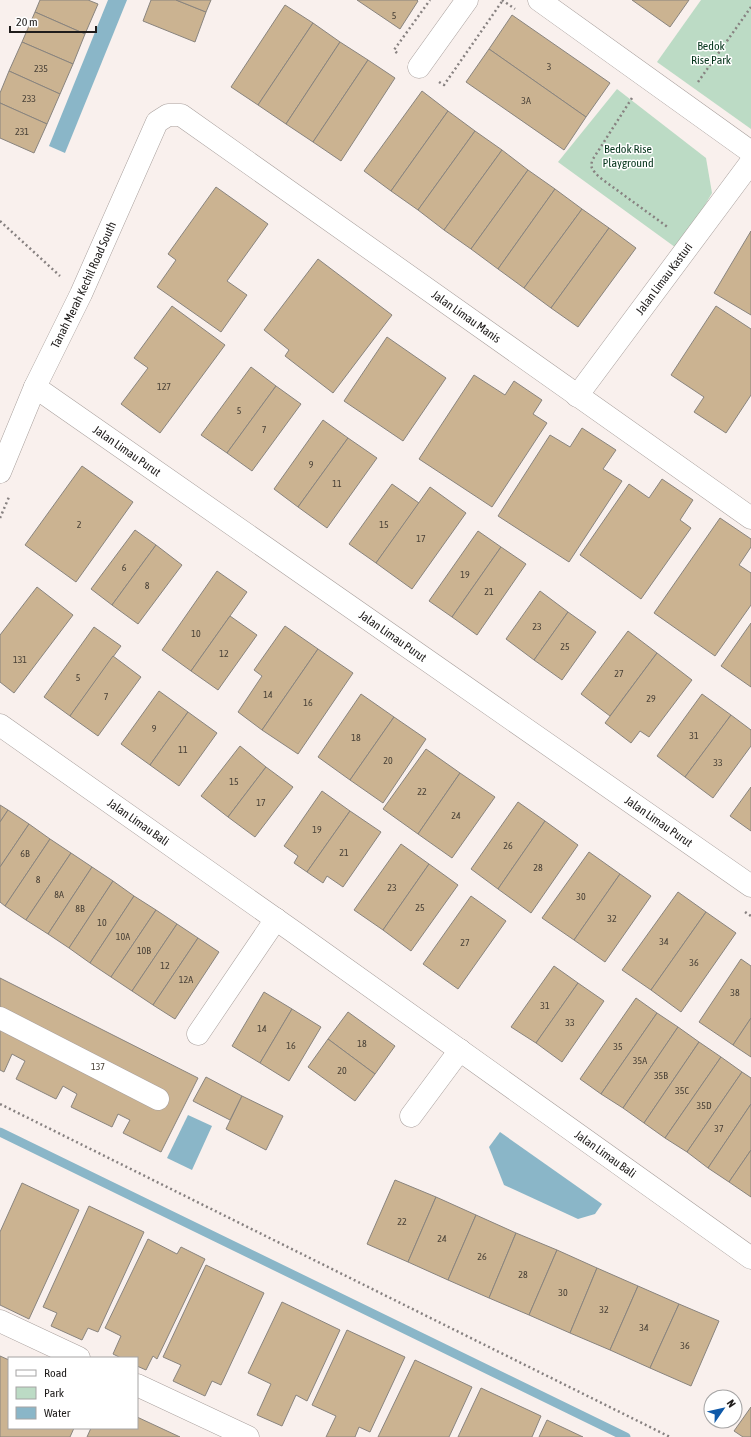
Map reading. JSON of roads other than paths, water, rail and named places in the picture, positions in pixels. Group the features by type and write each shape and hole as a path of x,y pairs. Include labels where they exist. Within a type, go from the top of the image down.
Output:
{"street":[{"path":"419,67 467,0"},
{"path":"539,0 751,152"},
{"name":"Tanah Merah Kechil Road South","path":"0,472 35,387 80,294 157,122 168,115 181,116"},
{"name":"Jalan Limau Manis","path":"181,116 751,518"},
{"name":"Jalan Limau Kasturi","path":"577,396 751,162"},
{"name":"Jalan Limau Purut","path":"35,387 751,886"},
{"name":"Jalan Limau Bali","path":"0,725 276,919 751,1258"},
{"path":"198,1034 276,919"},
{"path":"0,1018 158,1099"},
{"path":"411,1116 460,1050"},
{"path":"0,1321 77,1357"},
{"path":"138,1386 216,1430 248,1437"}],"water":[{"path":"108,0 127,0 65,153 49,146"},
{"path":"188,1115 212,1126 192,1170 167,1158"},
{"path":"500,1132 602,1204 595,1214 578,1219 504,1185 489,1147"}],"waterway":[{"path":"0,1132 626,1437"}],"park label":[{"name":"Bedok Rise Park","path":"711,53"},
{"name":"Bedok Rise Playground","path":"628,156"}]}
